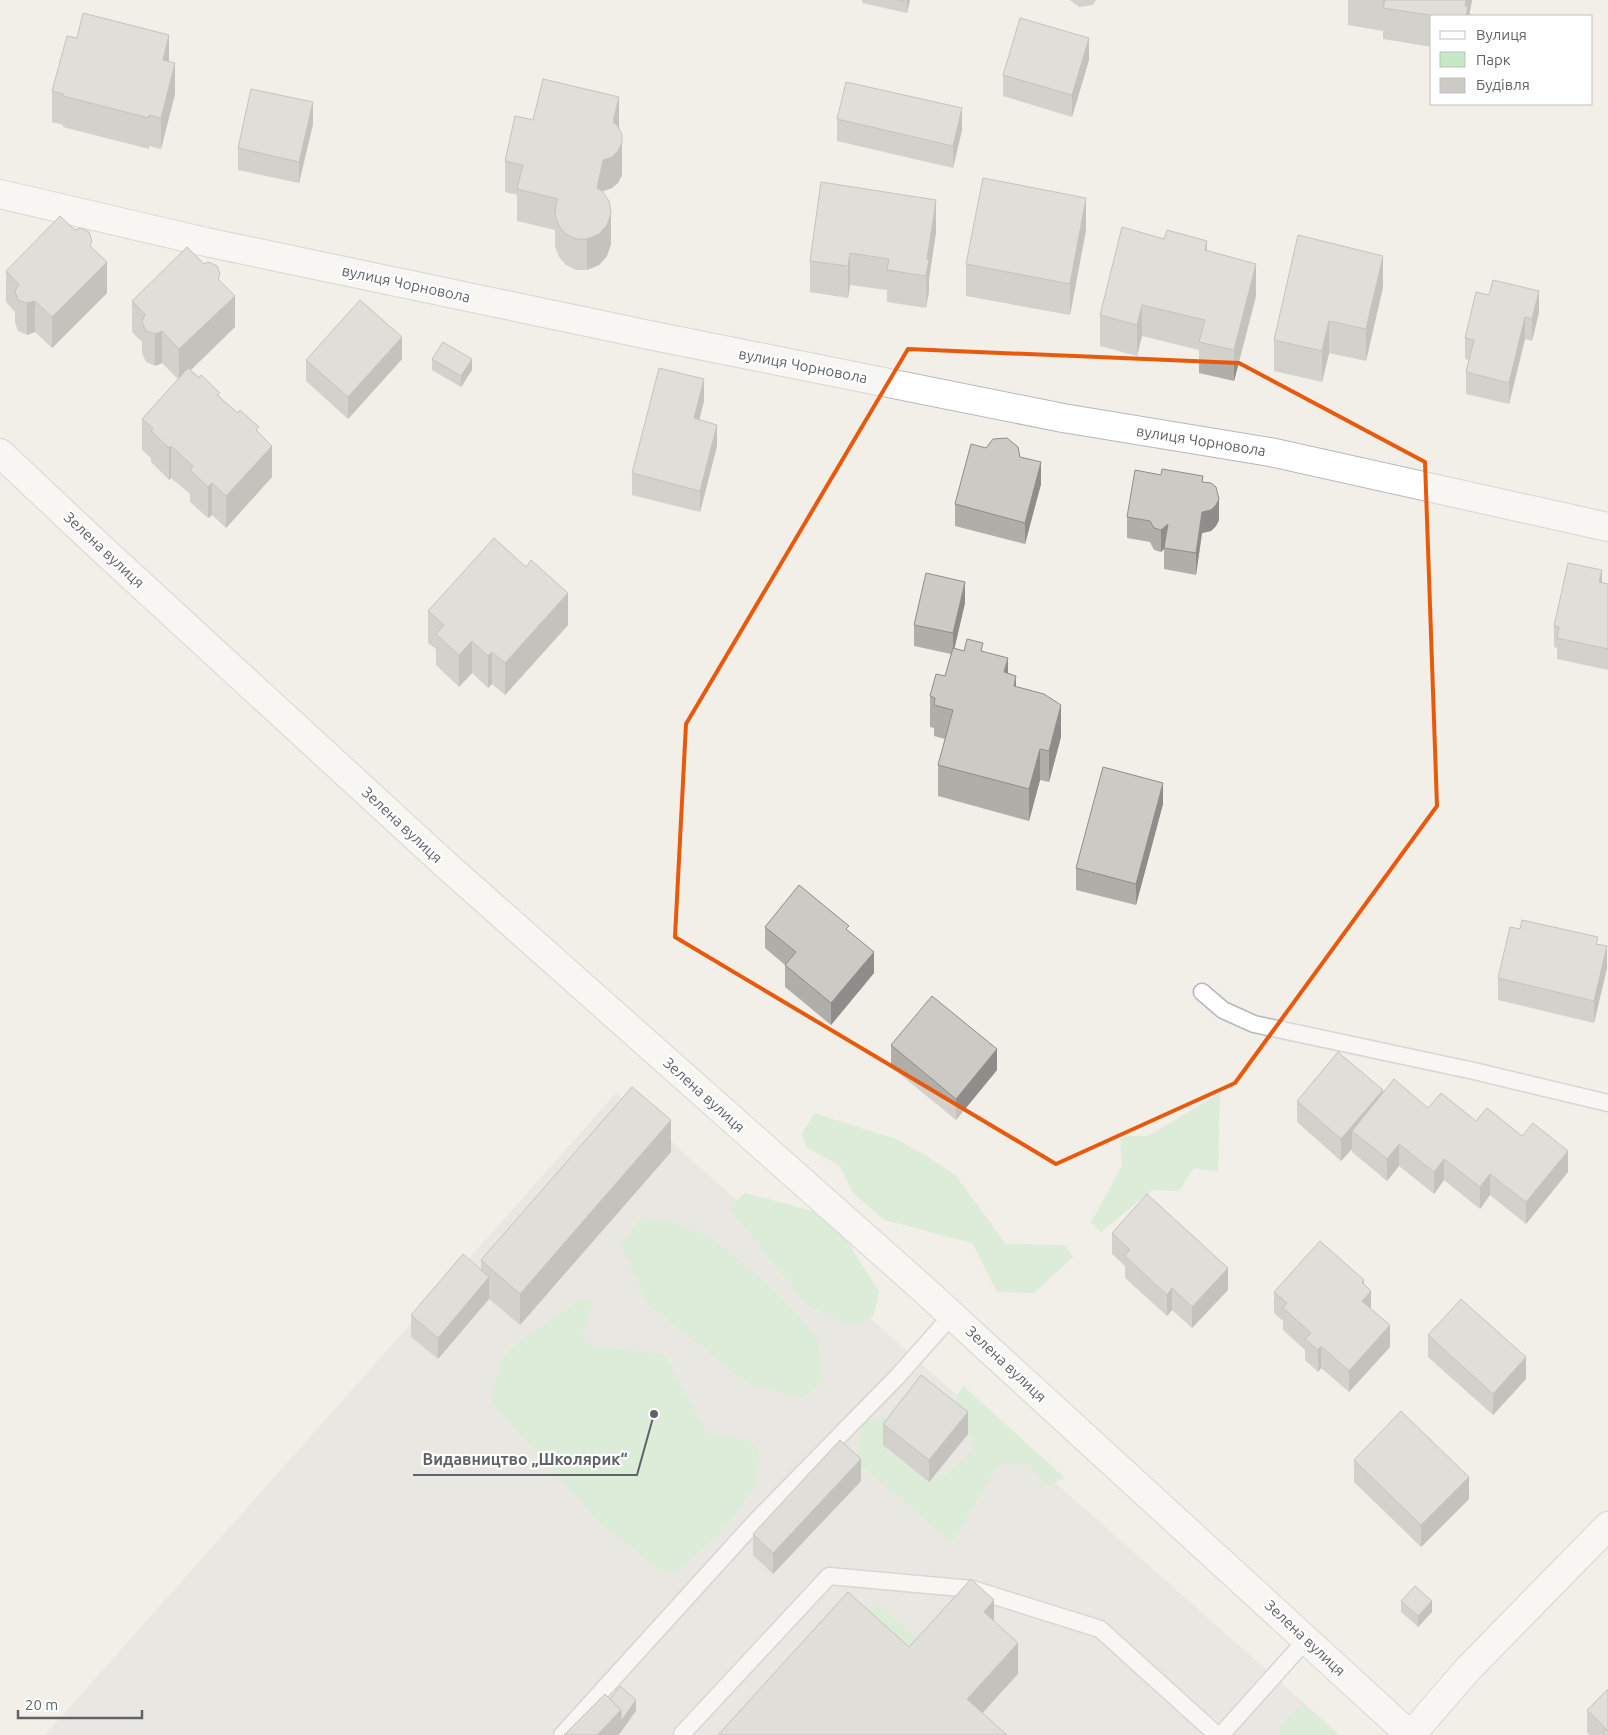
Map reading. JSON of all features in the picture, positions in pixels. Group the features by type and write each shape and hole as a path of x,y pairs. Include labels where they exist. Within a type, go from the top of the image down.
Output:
{"street":[{"name":"вулиця Чорновола","path":"0,194 206,242 634,332 1063,418 1270,452 1608,527"},
{"name":"Зелена вулиця","path":"0,453 446,865 952,1315 1411,1735"},
{"path":"1411,1735 1468,1669 1608,1526"}],"lane":[{"path":"1202,992 1223,1010 1254,1024 1474,1071 1608,1103"},
{"path":"562,1735 756,1521 897,1377 952,1315"},
{"path":"682,1734 829,1576 972,1589 1100,1629 1217,1735"},
{"path":"1221,1735 1306,1640"}],"highlighted area":[{"path":"908,349 1239,363 1425,462 1437,806 1235,1083 1056,1164 675,937 686,724"}],"shaded area":[{"path":"616,1093 1340,1735 45,1735"}],"green space":[{"path":"1220,1093 1218,1172 1194,1168 1179,1191 1152,1190 1101,1232 1091,1222 1122,1166 1120,1136 1148,1136"},
{"path":"814,1113 896,1139 925,1155 956,1176 1006,1244 1064,1245 1073,1257 1034,1293 997,1292 972,1243 884,1220 853,1193 840,1166 807,1148 802,1134"},
{"path":"745,1193 831,1216 879,1291 874,1315 852,1326 807,1305 729,1208"},
{"path":"641,1217 678,1224 717,1241 779,1295 818,1338 823,1381 803,1398 747,1383 647,1303 621,1245"},
{"path":"579,1300 593,1301 582,1334 587,1345 665,1355 707,1433 750,1442 759,1452 757,1484 720,1534 675,1572 663,1572 601,1524 491,1402 500,1363 511,1348"},
{"path":"963,1386 1065,1478 1040,1489 1039,1476 1025,1464 999,1464 952,1543 858,1463 859,1424 885,1416 887,1453 944,1476 976,1447 954,1402"},
{"path":"874,1606 887,1611 932,1653 909,1678 864,1609"},
{"path":"1302,1704 1339,1735 1280,1735 1279,1728"}],"building":[{"path":"1385,0 1466,0 1465,6 1468,6 1466,15 1430,15 1383,8"},
{"path":"83,13 169,35 163,60 175,63 161,118 149,115 149,118 63,96 63,94 52,91 67,36 77,38"},
{"path":"1020,18 1089,38 1072,95 1003,75"},
{"path":"543,79 619,97 613,122 622,134 622,143 612,157 603,160 597,188 602,191 609,201 611,213 607,225 599,234 587,239 576,239 566,234 559,226 555,215 558,199 517,189 523,165 505,161 515,116 533,120"},
{"path":"846,82 962,108 953,146 837,119"},
{"path":"251,89 313,102 299,162 238,148"},
{"path":"983,178 1086,198 1070,284 966,264"},
{"path":"821,182 936,200 926,276 887,270 889,259 850,253 848,266 810,261"},
{"path":"60,216 75,230 81,228 89,232 92,241 90,246 107,262 52,317 35,301 27,303 18,300 15,291 19,284 6,271"},
{"path":"1122,227 1164,239 1167,230 1207,241 1205,250 1256,264 1234,350 1199,342 1205,320 1142,305 1137,325 1100,315"},
{"path":"1298,235 1383,256 1366,329 1329,321 1322,351 1274,340"},
{"path":"187,247 204,264 208,262 217,266 220,274 218,279 235,296 179,349 162,331 155,334 146,331 142,322 145,314 132,301"},
{"path":"1493,280 1539,291 1532,319 1525,317 1509,383 1466,372 1474,340 1465,338 1476,292 1489,295"},
{"path":"360,300 402,337 348,397 306,360"},
{"path":"443,342 472,359 461,376 432,359"},
{"path":"188,368 199,378 201,375 220,393 217,395 238,413 240,410 259,427 256,430 272,446 226,496 212,483 208,487 190,470 193,466 171,446 169,448 151,431 153,428 142,419"},
{"path":"659,368 704,379 694,418 717,425 700,491 632,473"},
{"path":"1007,438 1018,447 1020,457 1041,462 1025,523 955,504 971,444 986,448 993,439"},
{"path":"1162,469 1203,476 1202,482 1211,483 1216,487 1219,499 1211,510 1202,512 1196,553 1164,548 1168,524 1161,530 1154,528 1150,521 1127,517 1135,470 1161,475"},
{"path":"494,538 526,567 531,560 568,593 505,663 492,652 488,656 472,641 459,655 436,634 444,625 428,611"},
{"path":"1568,563 1602,570 1599,582 1608,584 1608,649 1557,638 1559,627 1554,626"},
{"path":"926,573 965,582 953,633 914,625"},
{"path":"967,639 983,643 981,651 1008,658 1004,672 1016,676 1014,686 1044,694 1061,705 1049,751 1040,749 1029,789 938,765 953,710 934,705 935,698 930,696 936,674 945,676 953,648 964,651"},
{"path":"1103,767 1163,783 1136,884 1076,868"},
{"path":"799,885 849,926 846,929 874,952 831,1003 785,965 796,952 765,927"},
{"path":"1522,920 1598,937 1596,944 1607,946 1594,1001 1498,978 1510,927 1520,929"},
{"path":"932,996 997,1049 956,1099 891,1045"},
{"path":"1338,1052 1383,1090 1341,1139 1297,1101"},
{"path":"1394,1079 1428,1108 1441,1093 1476,1121 1487,1108 1522,1136 1533,1123 1568,1151 1526,1202 1490,1174 1480,1187 1444,1159 1434,1172 1399,1144 1387,1159 1352,1131"},
{"path":"632,1087 671,1120 520,1294 481,1260"},
{"path":"1147,1194 1228,1268 1192,1307 1172,1288 1167,1295 1125,1256 1130,1250 1112,1233"},
{"path":"1320,1241 1364,1280 1362,1282 1371,1291 1362,1301 1390,1325 1349,1371 1321,1346 1318,1350 1305,1339 1311,1333 1283,1308 1287,1303 1274,1292"},
{"path":"463,1254 489,1277 438,1338 411,1315"},
{"path":"1461,1299 1526,1357 1493,1394 1428,1335"},
{"path":"921,1375 968,1412 929,1460 883,1424"},
{"path":"1401,1411 1469,1477 1421,1525 1354,1460"},
{"path":"840,1440 861,1459 773,1553 753,1534"},
{"path":"971,1579 994,1600 984,1612 1018,1643 967,1699 1007,1735 718,1735 848,1592 909,1647"},
{"path":"1415,1586 1432,1601 1418,1616 1401,1601"},
{"path":"620,1686 636,1700 621,1721 621,1710 610,1699"},
{"path":"1608,1689 1608,1735 1604,1735 1607,1730 1587,1710"},
{"path":"605,1694 621,1710 597,1735 564,1735"}],"place":[{"name":"Видавництво „Школярик“","path":"654,1414"}]}
